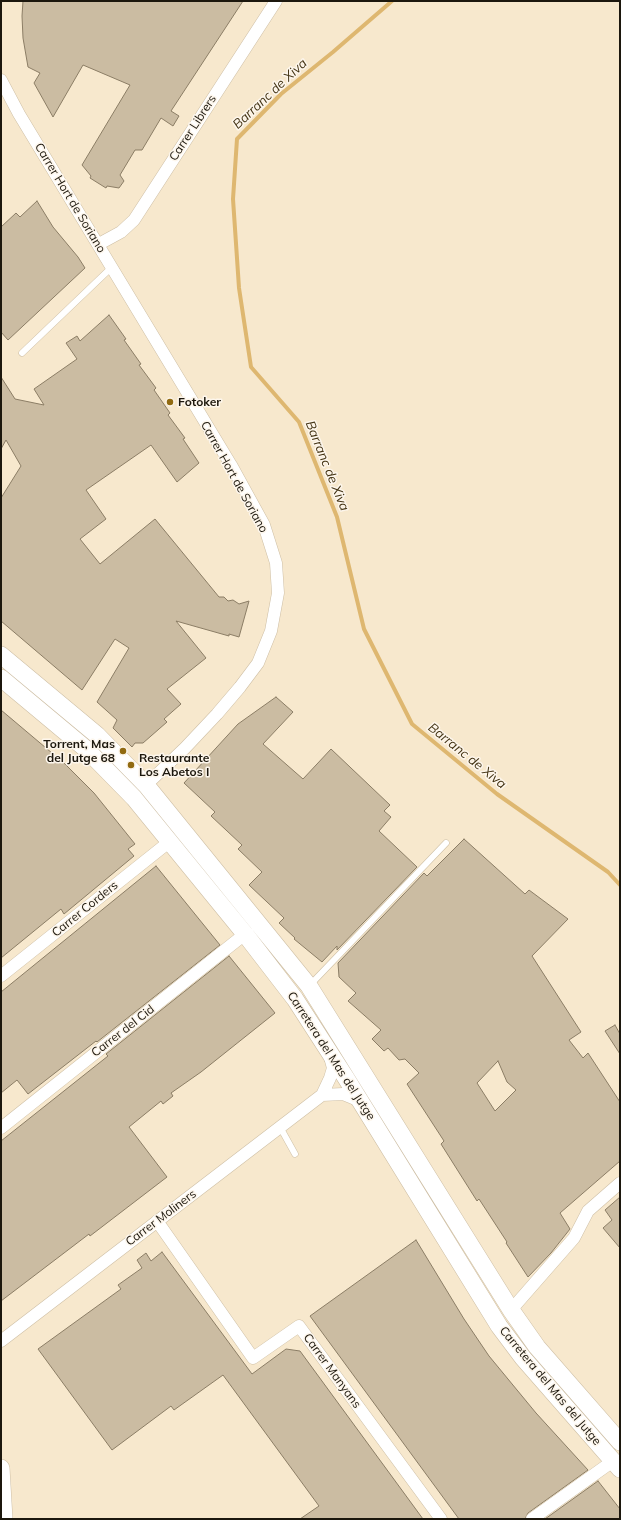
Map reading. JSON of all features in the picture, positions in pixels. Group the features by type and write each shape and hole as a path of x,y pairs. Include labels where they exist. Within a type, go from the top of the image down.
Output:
{"street":[{"name":"Carrer Librers","path":"99,244 121,232 134,220 276,1"},
{"name":"Carrer Hort de Soriano","path":"1,80 99,244 161,352 231,465 264,525 276,563 278,594 271,631 258,663 217,714 146,785"},
{"name":"Carretera del Mas del Jutge","path":"1,655 97,735 146,785 308,986 511,1310 537,1347 620,1442"},
{"name":"Carretera del Mas del Jutge","path":"1,678 86,750 134,798 245,934 295,999 329,1051 499,1326 523,1358 617,1465"},
{"name":"Carrer Corders","path":"1,976 169,842"},
{"name":"Carrer del Cid","path":"1,1128 245,934"},
{"name":"Carrer Moliners","path":"1,1341 322,1095 328,1086 333,1068 329,1051"},
{"path":"322,1095 343,1094 360,1101"},
{"path":"511,1310 574,1238 588,1211 620,1183"},
{"name":"Carrer Manyans","path":"157,1221 253,1358 299,1326 441,1519"},
{"path":"532,1519 617,1465"},
{"path":"1,1468 4,1519"}],"lane":[{"path":"22,353 112,267"},
{"path":"308,986 446,843"},
{"path":"280,1127 295,1154"}],"building":[{"path":"23,1 243,1 171,111 179,116 173,126 161,118 142,150 135,150 120,175 124,181 119,188 107,186 106,188 90,178 91,176 82,165 130,85 83,65 53,117 34,83 40,73 28,67 23,38"},
{"path":"37,201 53,227 78,257 85,268 8,340 1,332 1,227 16,213 20,217"},
{"path":"109,315 141,364 139,365 156,388 154,390 170,413 168,415 185,438 183,439 199,463 177,482 151,445 86,490 106,519 80,539 100,564 155,519 219,597 224,597 228,601 233,600 239,604 249,601 239,637 229,634 229,636 176,621 206,658 167,689 181,704 164,719 167,722 143,743 135,743 132,747 113,728 117,720 97,702 129,648 115,639 82,690 1,621 1,498 21,466 6,440 1,449 1,377 15,399 44,405 34,389 77,359 66,343 77,336 80,341"},
{"path":"276,697 293,712 263,744 303,779 331,749 390,805 384,811 391,817 379,831 417,867 337,950 337,946 322,962 294,939 295,938 279,923 284,918 249,885 262,872 238,849 242,845 211,816 215,812 184,783 238,724"},
{"path":"1,710 65,764 94,793 135,844 128,849 134,856 64,914 61,909 1,958"},
{"path":"464,839 525,894 529,890 568,919 532,956 581,1032 569,1040 583,1058 588,1053 620,1102 620,1161 560,1213 570,1229 551,1253 528,1277 479,1199 477,1201 441,1144 444,1141 407,1084 419,1073 405,1059 399,1060 388,1048 384,1051 372,1039 381,1030 348,1001 356,993 339,977 338,963 424,873 427,876","holes":["498,1061 507,1082 516,1090 495,1111 477,1083"]},
{"path":"156,866 220,945 97,1042 96,1041 28,1094 17,1080 1,1093 1,992"},
{"path":"229,956 275,1013 201,1072 171,1093 173,1096 163,1104 161,1101 129,1127 167,1177 1,1301 1,1141 108,1056 106,1054"},
{"path":"615,1025 620,1034 620,1054 605,1031"},
{"path":"620,1197 620,1248 603,1228 612,1220 605,1210"},
{"path":"416,1240 464,1319 489,1356 536,1413 588,1470 528,1513 525,1519 459,1519 310,1316"},
{"path":"162,1252 252,1374 286,1349 300,1351 423,1519 300,1519 319,1506 223,1375 174,1410 171,1406 112,1450 38,1349 121,1289 118,1285 142,1268 137,1260 146,1253 151,1261"},
{"path":"598,1481 620,1509 620,1519 545,1519"}],"waterway":[{"name":"Barranc de Xiva","path":"392,1 333,52 281,94 237,139 233,199 239,288 251,367 299,422 337,517 364,629 412,724 497,794 608,872 620,885"}],"place":[{"name":"Fotoker","path":"170,402"},
{"name":"Torrent, Mas del Jutge 68","path":"123,751"},
{"name":"Restaurante Los Abetos I","path":"131,765"}]}
